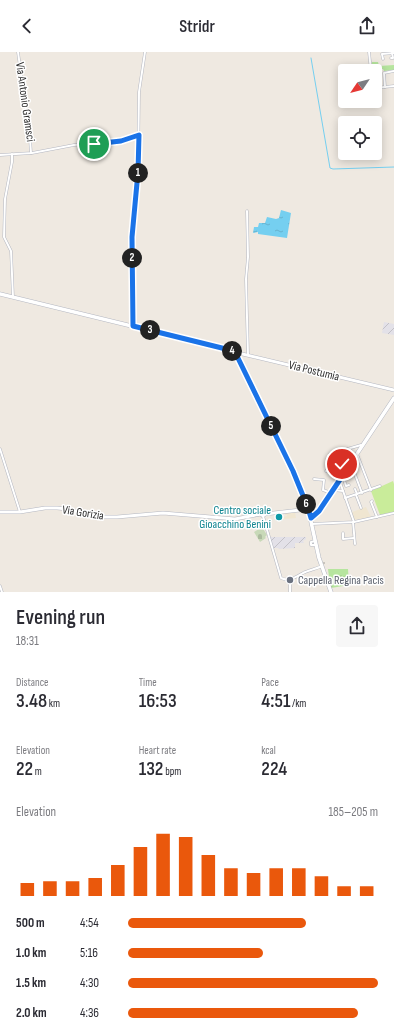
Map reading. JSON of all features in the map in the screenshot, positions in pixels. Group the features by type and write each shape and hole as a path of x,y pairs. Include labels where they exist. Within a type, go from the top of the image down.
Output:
{"main road":[{"path":"0,294 234,352 240,360 309,509 316,543 331,592"},
{"path":"311,518 319,511 394,398"}],"street":[{"name":"Via Antonio Gramsci","path":"18,52 30,139 30,153"},
{"path":"133,326 132,243 137,194 139,92 145,52"},
{"path":"369,52 370,64"},
{"path":"383,59 382,54 393,53 392,58"},
{"path":"386,87 384,73 394,71"},
{"path":"382,87 394,86"},
{"path":"0,155 30,153 79,144 115,142 139,135"},
{"path":"12,154 12,162 5,199 4,237 12,251 13,297"},
{"path":"247,211 248,239 246,279 248,355"},
{"name":"Via Postumia","path":"234,352 393,390"},
{"path":"349,485 346,486 336,473 330,454 362,445"},
{"path":"0,449 20,512"},
{"path":"350,449 354,459"},
{"path":"337,452 346,470"},
{"path":"357,454 370,490"},
{"path":"343,458 346,470"},
{"path":"351,463 362,493"},
{"path":"326,471 336,473"},
{"path":"341,478 345,487"},
{"path":"341,478 343,491 353,522 355,544"},
{"path":"314,479 324,480 323,490 343,491"},
{"path":"345,498 380,486"},
{"path":"355,489 360,508"},
{"path":"372,501 371,502 377,517"},
{"name":"Via Gorizia","path":"0,512 20,512 45,508 57,508 68,509 92,516 117,517 163,513 235,519 263,514 309,509"},
{"path":"312,524 353,522 360,519 394,513"},
{"path":"263,514 282,578 290,580 322,564"},
{"path":"343,533 343,539 354,538"},
{"path":"290,580 290,592"},
{"path":"0,586 2,592"}],"shaded area":[{"path":"384,322 394,324 394,335 382,333"},
{"path":"366,507 371,517 354,520 352,512"},
{"path":"295,512 296,518 284,519 283,517 287,516 285,513"},
{"path":"270,537 306,537 306,539 303,541 304,543 295,543 295,548 279,549 273,548"}],"green space":[{"path":"372,62 378,62 378,64 372,64"},
{"path":"394,65 394,70 384,71 382,66"},
{"path":"393,481 394,512 380,515 371,491"},
{"path":"262,527 267,535 265,537 266,538 260,542 254,532"},
{"path":"328,569 348,569 349,585 331,588 328,580 331,579 331,577 329,577"}],"water":[{"path":"281,210 291,213 287,238 258,234 258,232 253,233 254,227 258,227 259,223 265,223 267,217 276,219 279,218"}],"waterway":[{"path":"311,58 330,168 394,167"}],"place":[{"name":"Centro sociale Gioacchino Benini","path":"279,517"},
{"name":"Cappella Regina Pacis","path":"290,580"}],"route":[{"path":"94,144 121,141 139,135 137,194 132,237 133,326 230,350 236,354 293,471 311,518 319,511 345,472 342,464"}]}
